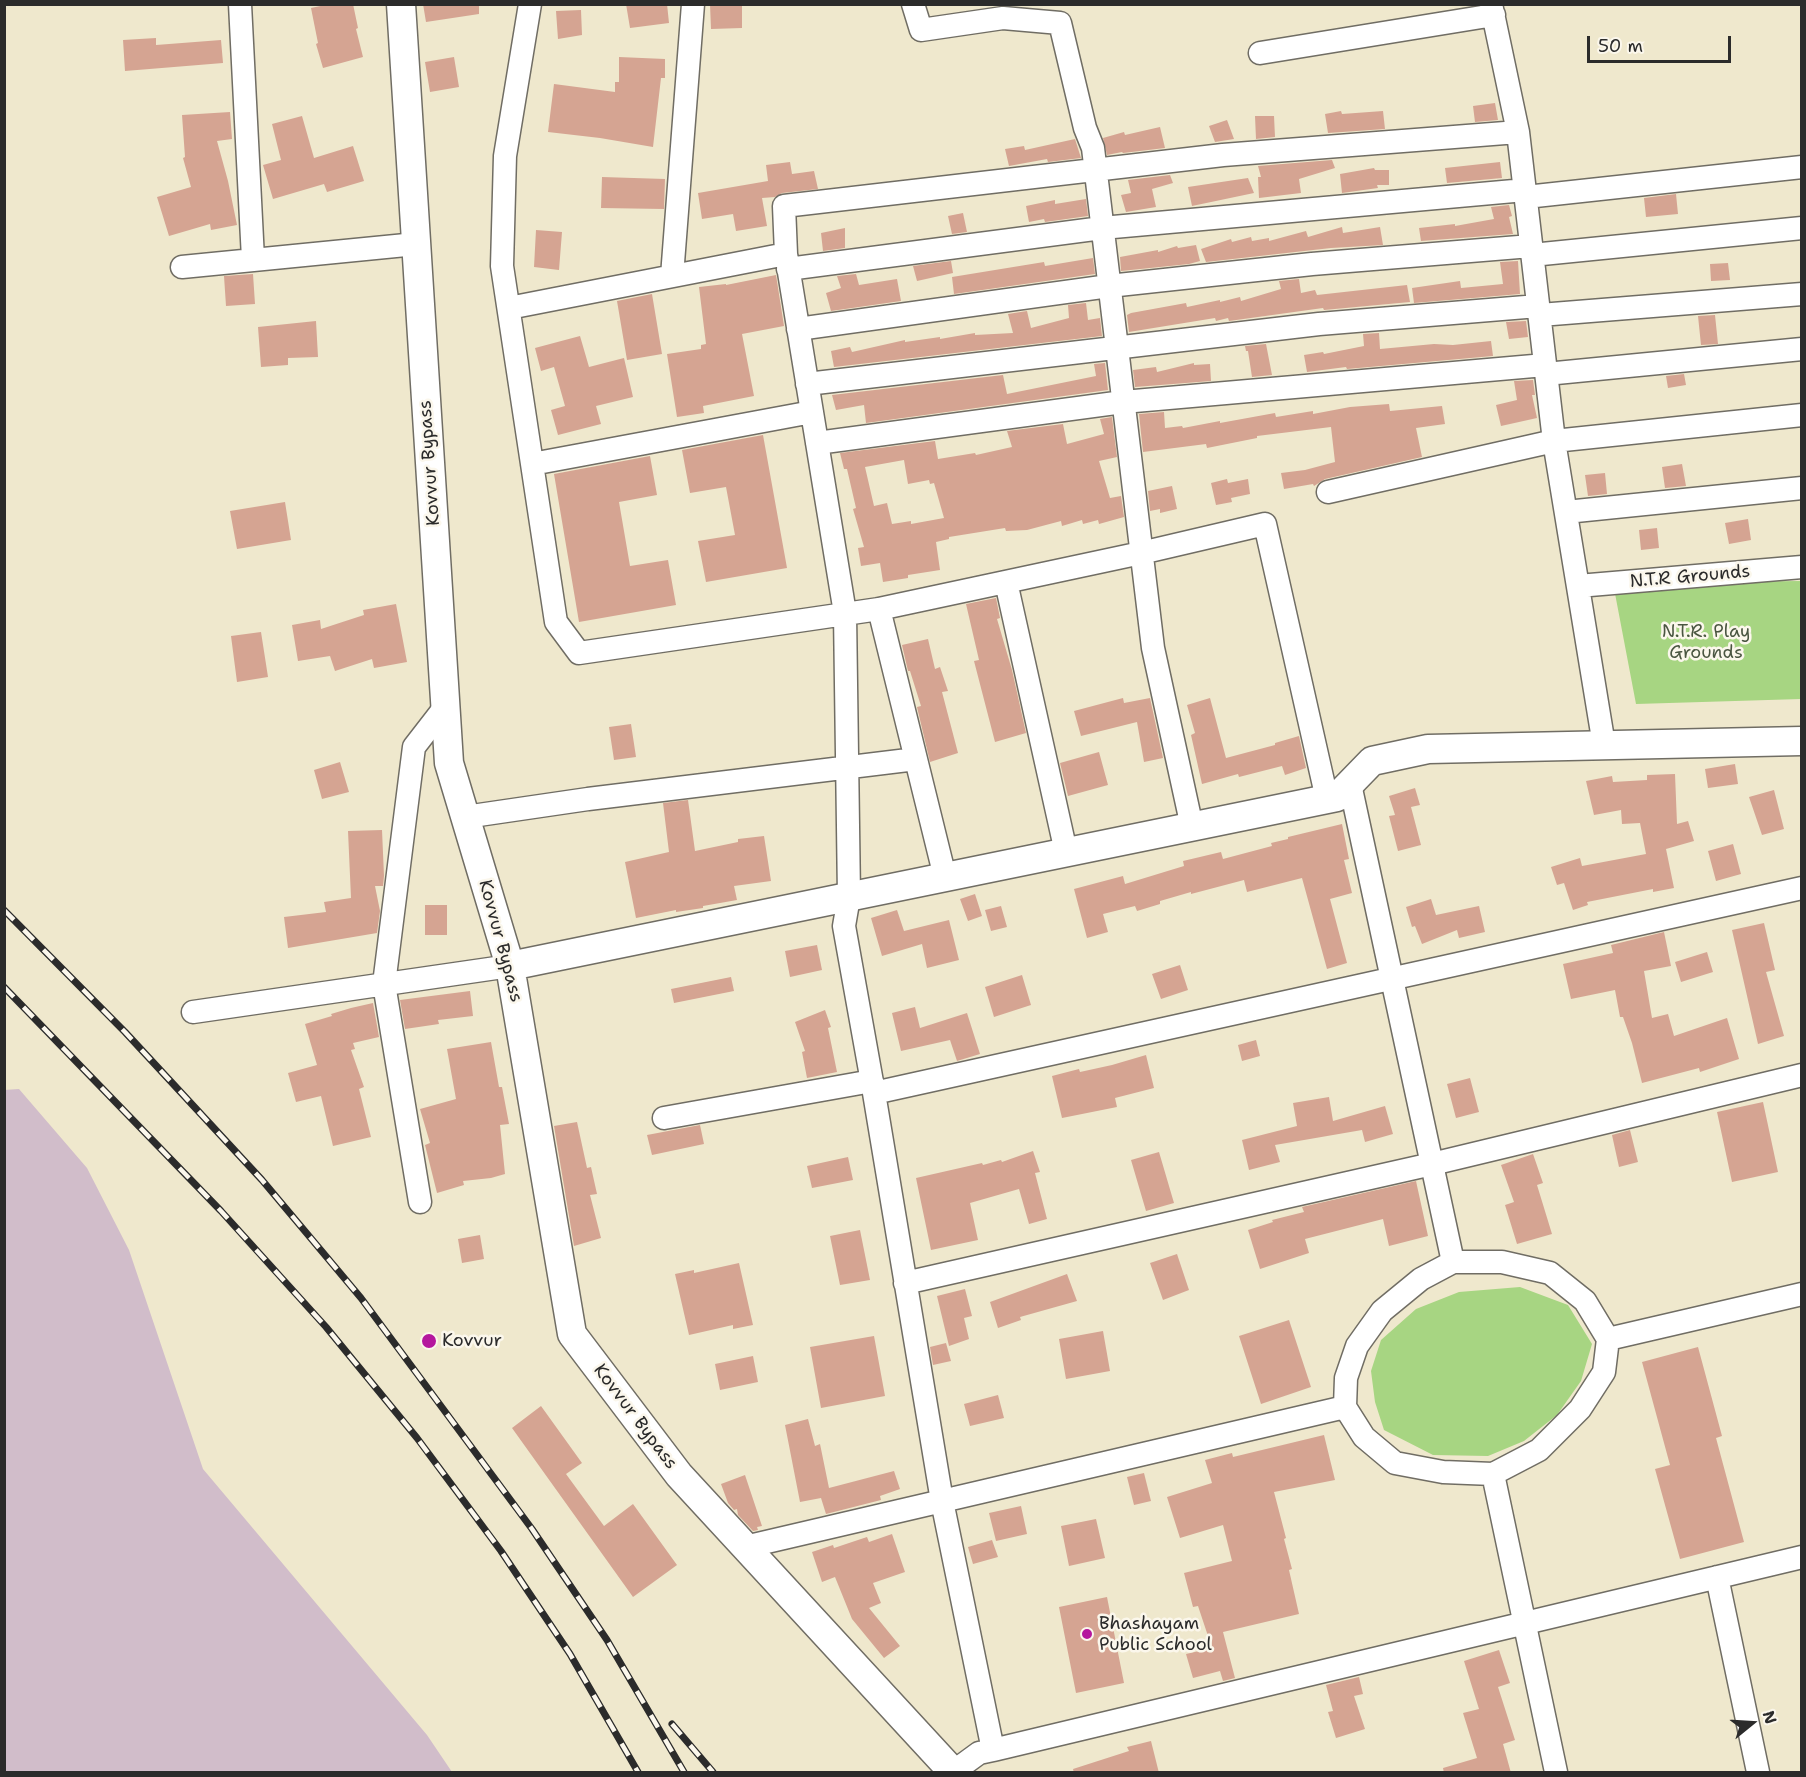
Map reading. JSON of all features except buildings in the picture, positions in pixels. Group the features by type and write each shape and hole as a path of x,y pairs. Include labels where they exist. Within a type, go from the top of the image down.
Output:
{"street":[{"path":"240,4 253,259"},
{"name":"Kovvur Bypass","path":"401,4 449,763 510,966 572,1334 679,1475 953,1772"},
{"path":"530,4 505,156 502,266 555,621 579,653 879,609 1141,553 1264,524 1392,978 1454,1262"},
{"path":"672,276 693,4"},
{"path":"913,4 921,30 1003,18 1060,23 1085,128 1093,148 1153,648 1191,827"},
{"path":"1260,53 1492,10 1518,132 1554,441 1604,745"},
{"path":"993,1750 942,1501 844,926 849,897 845,613 787,261 784,206 1095,168 1235,154 1518,132"},
{"path":"509,308 672,276 787,261 1102,228 1525,194 1802,167"},
{"path":"798,329 1109,286 1312,264 1532,250 1802,228"},
{"path":"182,267 416,244"},
{"path":"807,384 1319,324 1802,294"},
{"path":"817,443 1123,402 1802,349"},
{"path":"532,464 812,412"},
{"path":"1328,492 1554,441 1802,415"},
{"path":"1566,512 1802,488"},
{"name":"N.T.R Grounds","path":"1578,586 1802,567"},
{"path":"1006,582 1066,852"},
{"path":"879,609 945,877"},
{"path":"420,1202 384,984 414,747 445,706"},
{"path":"193,1012 510,966 1191,827 1339,791 1372,761 1428,749 1802,741"},
{"path":"465,817 916,759"},
{"path":"664,1118 873,1087 1392,978 1802,888"},
{"path":"906,1283 1432,1164 1802,1075"},
{"path":"1454,1262 1502,1262 1550,1273 1585,1301 1608,1339 1604,1372 1580,1409 1539,1450 1493,1474 1453,1474 1395,1463 1364,1437 1345,1407 1346,1378 1358,1346 1382,1311 1420,1280 1454,1262"},
{"path":"1608,1339 1802,1294"},
{"path":"745,1546 1345,1407"},
{"path":"1493,1474 1556,1773"},
{"path":"953,1772 979,1754 993,1750 1802,1557"},
{"path":"1717,1576 1758,1773"}],"shaded area":[{"path":"19,1089 87,1168 129,1250 203,1469 427,1735 452,1772 5,1772 4,1090"}],"green space":[{"name":"N.T.R. Play Grounds","path":"1801,581 1801,699 1636,704 1613,583"},
{"path":"1520,1287 1568,1305 1592,1344 1581,1381 1557,1415 1524,1441 1488,1456 1433,1455 1384,1430 1375,1402 1371,1371 1381,1340 1416,1309 1459,1292"}],"railway":[{"path":"4,910 125,1032 262,1180 361,1298 532,1529 607,1640 684,1772"},
{"path":"4,987 221,1211 326,1327 417,1438 501,1551 570,1654 638,1772"},
{"path":"672,1724 713,1772"}],"place":[{"name":"Kovvur","path":"429,1341"},
{"name":"Bhashayam Public School","path":"1087,1634"}]}
